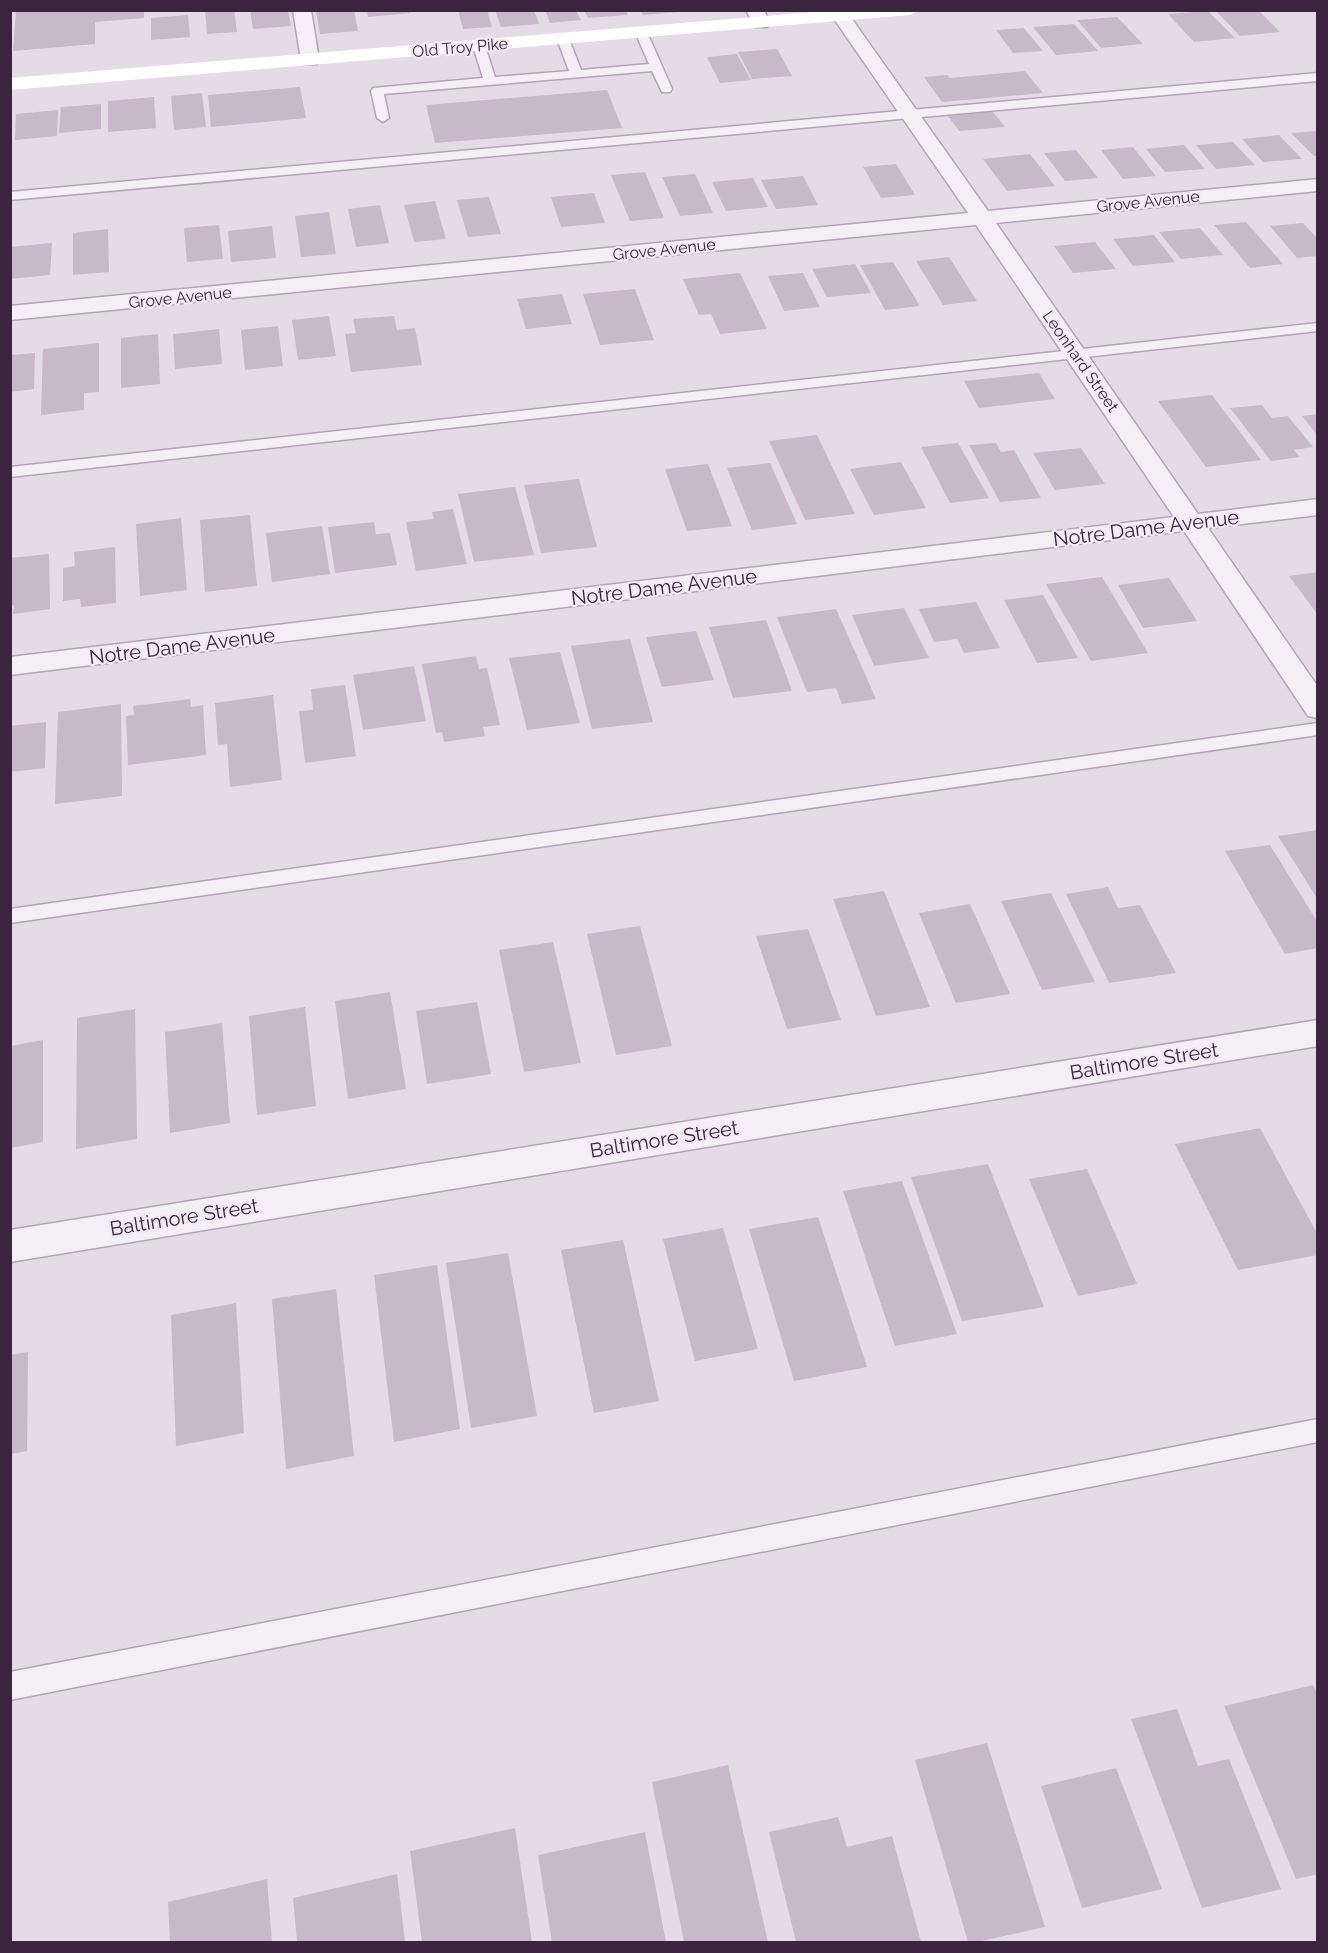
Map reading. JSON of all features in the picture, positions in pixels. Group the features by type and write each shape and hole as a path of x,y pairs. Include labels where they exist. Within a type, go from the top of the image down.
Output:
{"main road":[{"name":"Old Troy Pike","path":"10,84 640,33 758,17 841,16 910,10"}],"street":[{"path":"302,10 309,60"},
{"name":"Leonhard Street","path":"841,16 1076,353 1317,709"},
{"name":"Grove Avenue","path":"10,313 1317,184"},
{"name":"Notre Dame Avenue","path":"10,666 1317,507"},
{"name":"Baltimore Street","path":"10,1246 1317,1033"}],"lane":[{"path":"640,33 666,89"},
{"path":"563,39 576,73"},
{"path":"479,46 490,81"},
{"path":"383,118 377,91 656,67"},
{"path":"10,196 1317,76"},
{"path":"10,472 1317,327"},
{"path":"10,916 1317,729"},
{"path":"10,1686 1317,1430"}],"building":[{"path":"16,10 144,10 144,18 95,22 95,44 13,51"},
{"path":"205,10 234,10 237,32 207,34"},
{"path":"250,10 288,10 291,26 253,29"},
{"path":"354,10 358,31 320,34 316,12"},
{"path":"367,10 409,10 410,13 368,17"},
{"path":"458,10 487,10 492,27 463,29"},
{"path":"495,10 534,10 539,24 501,27"},
{"path":"545,10 576,10 581,20 550,23"},
{"path":"584,10 626,10 628,15 588,18"},
{"path":"641,10 678,10 678,12 643,15"},
{"path":"1215,10 1258,10 1280,32 1240,36"},
{"path":"1208,11 1235,38 1194,42 1168,14"},
{"path":"188,15 190,37 151,40 151,18"},
{"path":"1117,17 1143,44 1101,48 1077,20"},
{"path":"1074,24 1098,51 1056,55 1033,27"},
{"path":"1024,28 1043,51 1013,53 996,30"},
{"path":"777,49 792,76 752,79 738,52"},
{"path":"737,54 751,80 720,83 707,57"},
{"path":"1025,71 1043,93 942,102 924,77 947,75 950,78"},
{"path":"300,87 306,118 211,127 208,95"},
{"path":"607,90 622,128 435,143 426,105"},
{"path":"202,93 206,127 174,130 171,96"},
{"path":"154,97 156,128 108,132 108,101"},
{"path":"101,104 101,129 59,133 61,107"},
{"path":"58,110 57,136 15,140 16,114"},
{"path":"993,112 1005,127 959,131 948,116"},
{"path":"1318,131 1318,156 1314,156 1291,133"},
{"path":"1279,135 1302,159 1263,162 1242,139"},
{"path":"1233,142 1255,165 1216,169 1196,145"},
{"path":"1184,145 1205,169 1165,172 1146,149"},
{"path":"1133,147 1156,176 1123,179 1101,150"},
{"path":"1076,150 1098,178 1065,181 1044,153"},
{"path":"1030,154 1055,186 1007,191 983,159"},
{"path":"896,164 915,195 881,198 863,167"},
{"path":"645,172 664,218 630,221 611,175"},
{"path":"695,174 713,213 680,216 662,177"},
{"path":"803,176 818,205 776,209 761,180"},
{"path":"753,178 768,207 726,211 712,182"},
{"path":"594,193 605,223 561,227 551,197"},
{"path":"489,197 501,234 468,237 457,200"},
{"path":"435,201 446,239 414,242 404,205"},
{"path":"380,205 389,243 356,247 348,209"},
{"path":"329,212 336,254 301,257 295,216"},
{"path":"1246,222 1283,264 1250,268 1214,225"},
{"path":"1303,223 1318,239 1318,256 1297,258 1270,226"},
{"path":"219,225 223,259 187,262 184,228"},
{"path":"272,226 276,258 231,262 228,231"},
{"path":"1200,228 1223,255 1181,259 1159,232"},
{"path":"108,229 109,272 73,275 73,233"},
{"path":"1154,235 1175,262 1133,266 1113,239"},
{"path":"1095,242 1116,269 1073,273 1054,246"},
{"path":"52,243 50,275 10,279 10,247"},
{"path":"949,257 977,301 943,305 916,261"},
{"path":"893,262 920,306 885,310 860,265"},
{"path":"855,264 871,293 827,297 812,269"},
{"path":"740,273 767,329 720,334 711,314 699,315 683,279"},
{"path":"803,273 820,307 784,311 768,276"},
{"path":"635,289 654,340 600,345 583,294"},
{"path":"562,294 572,324 526,329 517,299"},
{"path":"329,316 336,356 298,360 292,320"},
{"path":"394,316 397,330 415,328 422,365 351,372 345,334 356,333 353,319"},
{"path":"278,326 283,366 245,370 241,330"},
{"path":"219,329 222,364 175,369 173,334"},
{"path":"158,334 160,384 121,388 121,338"},
{"path":"99,343 99,392 84,393 84,410 41,415 43,349"},
{"path":"35,353 34,389 10,392 10,355"},
{"path":"1039,373 1055,399 979,408 964,381"},
{"path":"1212,395 1261,460 1206,467 1158,401"},
{"path":"1262,405 1272,418 1288,416 1313,447 1294,450 1300,457 1271,461 1230,408"},
{"path":"1318,414 1318,436 1302,416"},
{"path":"817,435 855,514 805,520 769,441"},
{"path":"958,443 989,498 950,503 921,447"},
{"path":"996,443 1001,452 1014,450 1041,498 1000,502 969,445"},
{"path":"1081,448 1105,484 1055,490 1033,453"},
{"path":"901,462 926,508 874,515 850,469"},
{"path":"770,463 797,524 752,530 727,468"},
{"path":"708,464 732,526 687,531 665,469"},
{"path":"579,479 597,547 541,553 524,485"},
{"path":"515,487 534,555 474,562 458,494"},
{"path":"453,509 467,564 416,571 406,522 434,519 432,512"},
{"path":"250,515 257,586 205,592 200,520"},
{"path":"181,518 187,590 140,596 136,524"},
{"path":"374,522 376,534 390,533 397,565 335,573 328,527"},
{"path":"322,526 330,574 272,582 266,533"},
{"path":"115,547 116,603 81,607 80,599 63,601 63,568 75,566 74,552"},
{"path":"49,554 50,609 13,614 14,605 10,606 10,558"},
{"path":"1318,572 1318,615 1289,576"},
{"path":"1102,577 1148,653 1091,661 1046,584"},
{"path":"1169,578 1197,621 1143,628 1118,585"},
{"path":"1043,595 1078,658 1037,663 1004,600"},
{"path":"976,602 1000,648 964,653 957,639 934,642 919,609"},
{"path":"904,608 929,658 874,666 852,615"},
{"path":"836,609 876,699 842,704 836,688 807,692 777,617"},
{"path":"766,620 792,691 733,698 709,627"},
{"path":"696,631 714,680 662,687 646,637"},
{"path":"630,639 653,722 592,729 571,646"},
{"path":"560,652 580,723 527,730 509,658"},
{"path":"476,656 479,669 487,668 500,725 483,727 485,736 444,742 442,732 436,733 422,664"},
{"path":"414,666 426,721 363,730 353,675"},
{"path":"345,685 356,756 305,763 299,711 313,710 311,689"},
{"path":"273,695 282,780 230,787 227,744 218,745 215,703"},
{"path":"190,699 191,707 203,705 206,755 128,765 126,716 134,715 133,706"},
{"path":"121,704 122,796 55,804 58,712"},
{"path":"46,722 45,768 10,772 10,726"},
{"path":"1318,830 1318,900 1278,836"},
{"path":"1270,845 1318,923 1318,948 1285,954 1225,851"},
{"path":"1108,887 1118,908 1140,905 1176,973 1109,983 1066,894"},
{"path":"884,891 930,1007 876,1016 833,899"},
{"path":"1051,893 1095,982 1042,990 1001,901"},
{"path":"970,904 1010,994 956,1003 919,913"},
{"path":"640,926 672,1046 616,1055 587,934"},
{"path":"808,929 841,1020 787,1029 756,936"},
{"path":"553,942 581,1063 524,1072 499,950"},
{"path":"390,992 406,1089 348,1099 335,1001"},
{"path":"477,1002 491,1074 427,1084 416,1011"},
{"path":"305,1007 316,1106 257,1115 249,1016"},
{"path":"135,1009 137,1139 76,1149 77,1018"},
{"path":"222,1023 230,1123 170,1133 165,1032"},
{"path":"43,1040 43,1142 10,1148 10,1046"},
{"path":"1260,1128 1318,1235 1318,1255 1238,1270 1175,1144"},
{"path":"988,1164 1044,1307 962,1321 911,1177"},
{"path":"1087,1169 1137,1284 1078,1296 1029,1179"},
{"path":"902,1181 957,1334 895,1346 843,1191"},
{"path":"818,1217 867,1367 794,1381 749,1229"},
{"path":"723,1228 758,1349 695,1361 663,1239"},
{"path":"623,1240 659,1401 594,1413 561,1250"},
{"path":"508,1253 537,1416 471,1428 446,1263"},
{"path":"437,1265 460,1429 394,1442 374,1275"},
{"path":"336,1289 354,1456 286,1469 272,1299"},
{"path":"236,1303 244,1433 176,1446 171,1315"},
{"path":"28,1352 27,1451 10,1454 10,1355"},
{"path":"1313,1685 1318,1694 1318,1874 1296,1879 1224,1706"},
{"path":"1177,1709 1198,1766 1229,1759 1281,1889 1202,1908 1131,1719"},
{"path":"987,1743 1045,1927 968,1942 915,1760"},
{"path":"728,1765 768,1942 684,1942 652,1782"},
{"path":"1116,1768 1162,1889 1082,1908 1041,1786"},
{"path":"838,1817 847,1847 892,1836 921,1942 796,1942 769,1832"},
{"path":"515,1828 532,1942 422,1942 410,1851"},
{"path":"645,1832 666,1942 552,1942 538,1855"},
{"path":"397,1874 405,1942 297,1942 293,1898"},
{"path":"267,1879 272,1942 170,1942 168,1902"}]}
